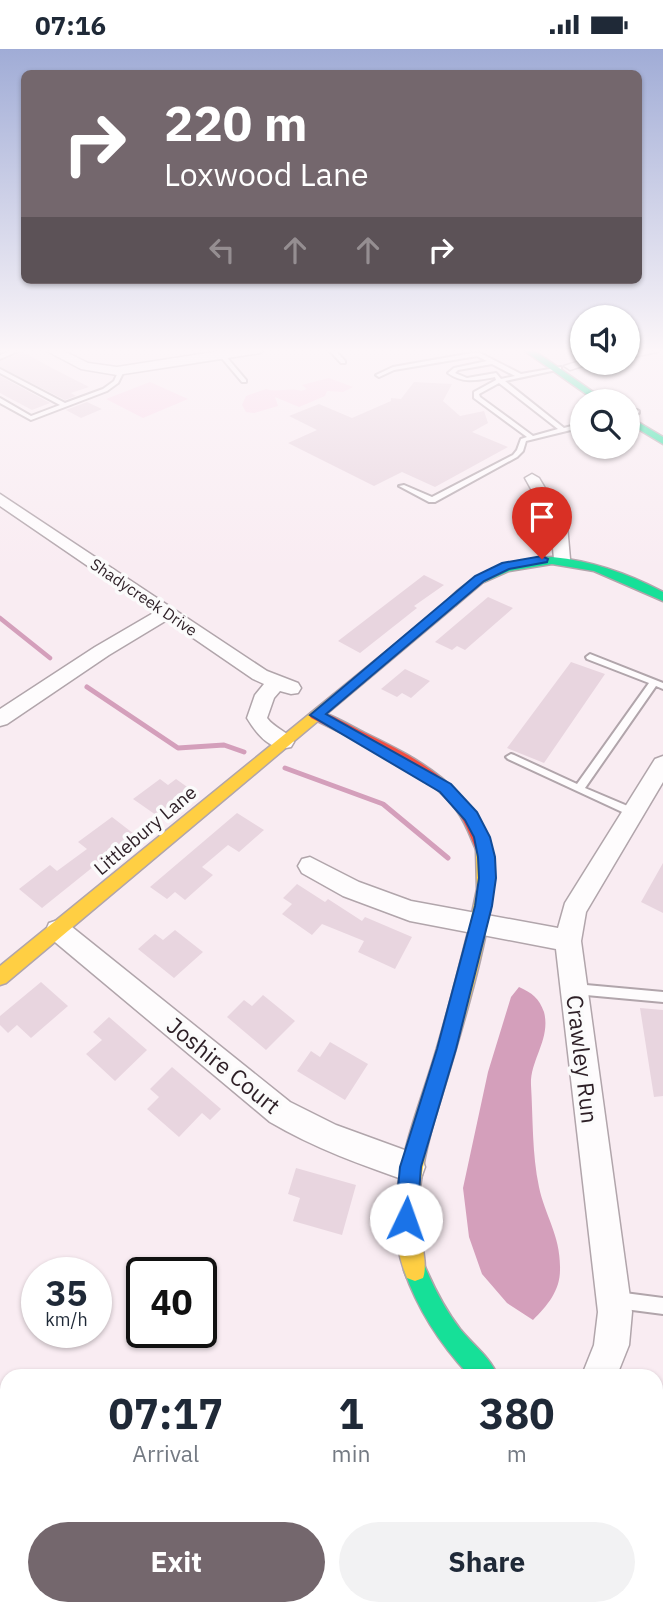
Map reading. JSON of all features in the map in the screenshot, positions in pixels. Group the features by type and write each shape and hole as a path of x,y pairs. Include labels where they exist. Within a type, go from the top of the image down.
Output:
{"street":[{"path":"641,422 663,441"},
{"path":"532,478 559,525 562,559"},
{"name":"Shadycreek Drive","path":"0,499 167,613 284,686 265,695 257,718 266,732 284,743"},
{"name":"Littlebury Lane","path":"0,977 480,579 521,562 562,559 618,572 663,597"},
{"path":"0,719 102,651 167,613"},
{"path":"317,715 429,776 460,801 482,837 488,878 446,1049 411,1167 406,1213 413,1272 429,1306 451,1339 479,1369"},
{"name":"Crawley Run","path":"603,1369 615,1336 614,1300 568,941 574,910 663,764"},
{"path":"310,866 380,901 444,919 568,941"},
{"name":"Joshire Court","path":"58,930 280,1112 306,1128 411,1167"}],"lane":[{"path":"511,422 530,436"},
{"path":"553,422 563,430"},
{"path":"402,487 432,500 515,456 520,451 523,440 530,436 570,428"},
{"path":"579,789 658,684 590,657"},
{"path":"511,757 633,813"},
{"path":"574,989 663,997"},
{"path":"614,1300 663,1306"}],"shaded area":[{"path":"519,987 528,991 540,1003 544,1012 545,1031 531,1085 534,1149 539,1187 560,1258 555,1291 548,1304 533,1320 507,1303 482,1274 469,1237 463,1188 488,1072 511,997"}],"building":[{"path":"301,422 488,422 472,432 508,447 435,487 402,472 374,486 288,443 317,430"},
{"path":"424,575 444,585 414,606 417,608 360,653 338,641"},
{"path":"488,597 513,608 465,650 457,646 452,650 435,642"},
{"path":"571,662 605,674 544,763 507,748"},
{"path":"405,669 430,681 411,698 402,693 397,697 381,689"},
{"path":"160,779 168,785 176,779 190,789 156,815 133,799"},
{"path":"237,813 264,830 239,852 228,845 202,867 213,875 185,900 175,892 167,899 150,887"},
{"path":"112,817 134,834 42,908 19,889 50,865 57,871 87,849 78,842"},
{"path":"663,863 663,913 641,902"},
{"path":"297,884 325,902 328,899 362,921 365,917 412,937 395,969 358,952 364,941 322,924 312,935 282,914 292,904 283,898"},
{"path":"175,930 203,952 174,978 138,949 155,934 163,940"},
{"path":"41,982 68,1006 31,1038 17,1025 8,1033 0,1025 0,1016"},
{"path":"263,995 295,1021 266,1050 227,1017 244,1000 252,1006"},
{"path":"640,1008 663,1010 663,1096 654,1097"},
{"path":"109,1017 147,1050 115,1081 86,1054 102,1040 93,1032"},
{"path":"330,1042 368,1064 345,1100 297,1071 311,1051 320,1057"},
{"path":"172,1067 221,1109 210,1120 202,1113 179,1137 147,1109 159,1097 150,1089"},
{"path":"296,1168 356,1185 342,1235 293,1221 300,1198 288,1194"}],"waterway":[{"path":"0,618 50,658"},
{"path":"87,687 178,748 224,745 244,752"},
{"path":"285,768 383,804 448,858"}],"traffic: fast":[{"path":"640,427 663,441"},
{"path":"452,602 478,580 505,568 528,562 552,561 575,563 620,575 663,597"},
{"path":"415,1270 435,1313 480,1369"}],"traffic: slow":[{"path":"0,977 452,602"},
{"path":"415,1270 409,1244 408,1194 417,1146 452,1028 481,915 486,876 484,850"}],"traffic: jam":[{"path":"316,715 390,752 440,784 460,803 475,825 484,850"}],"route":[{"path":"406,1219 411,1167 446,1049 483,906 488,878 486,857 482,837 471,816 460,801 445,788 429,776 317,715 467,588 495,570 542,559"}]}
